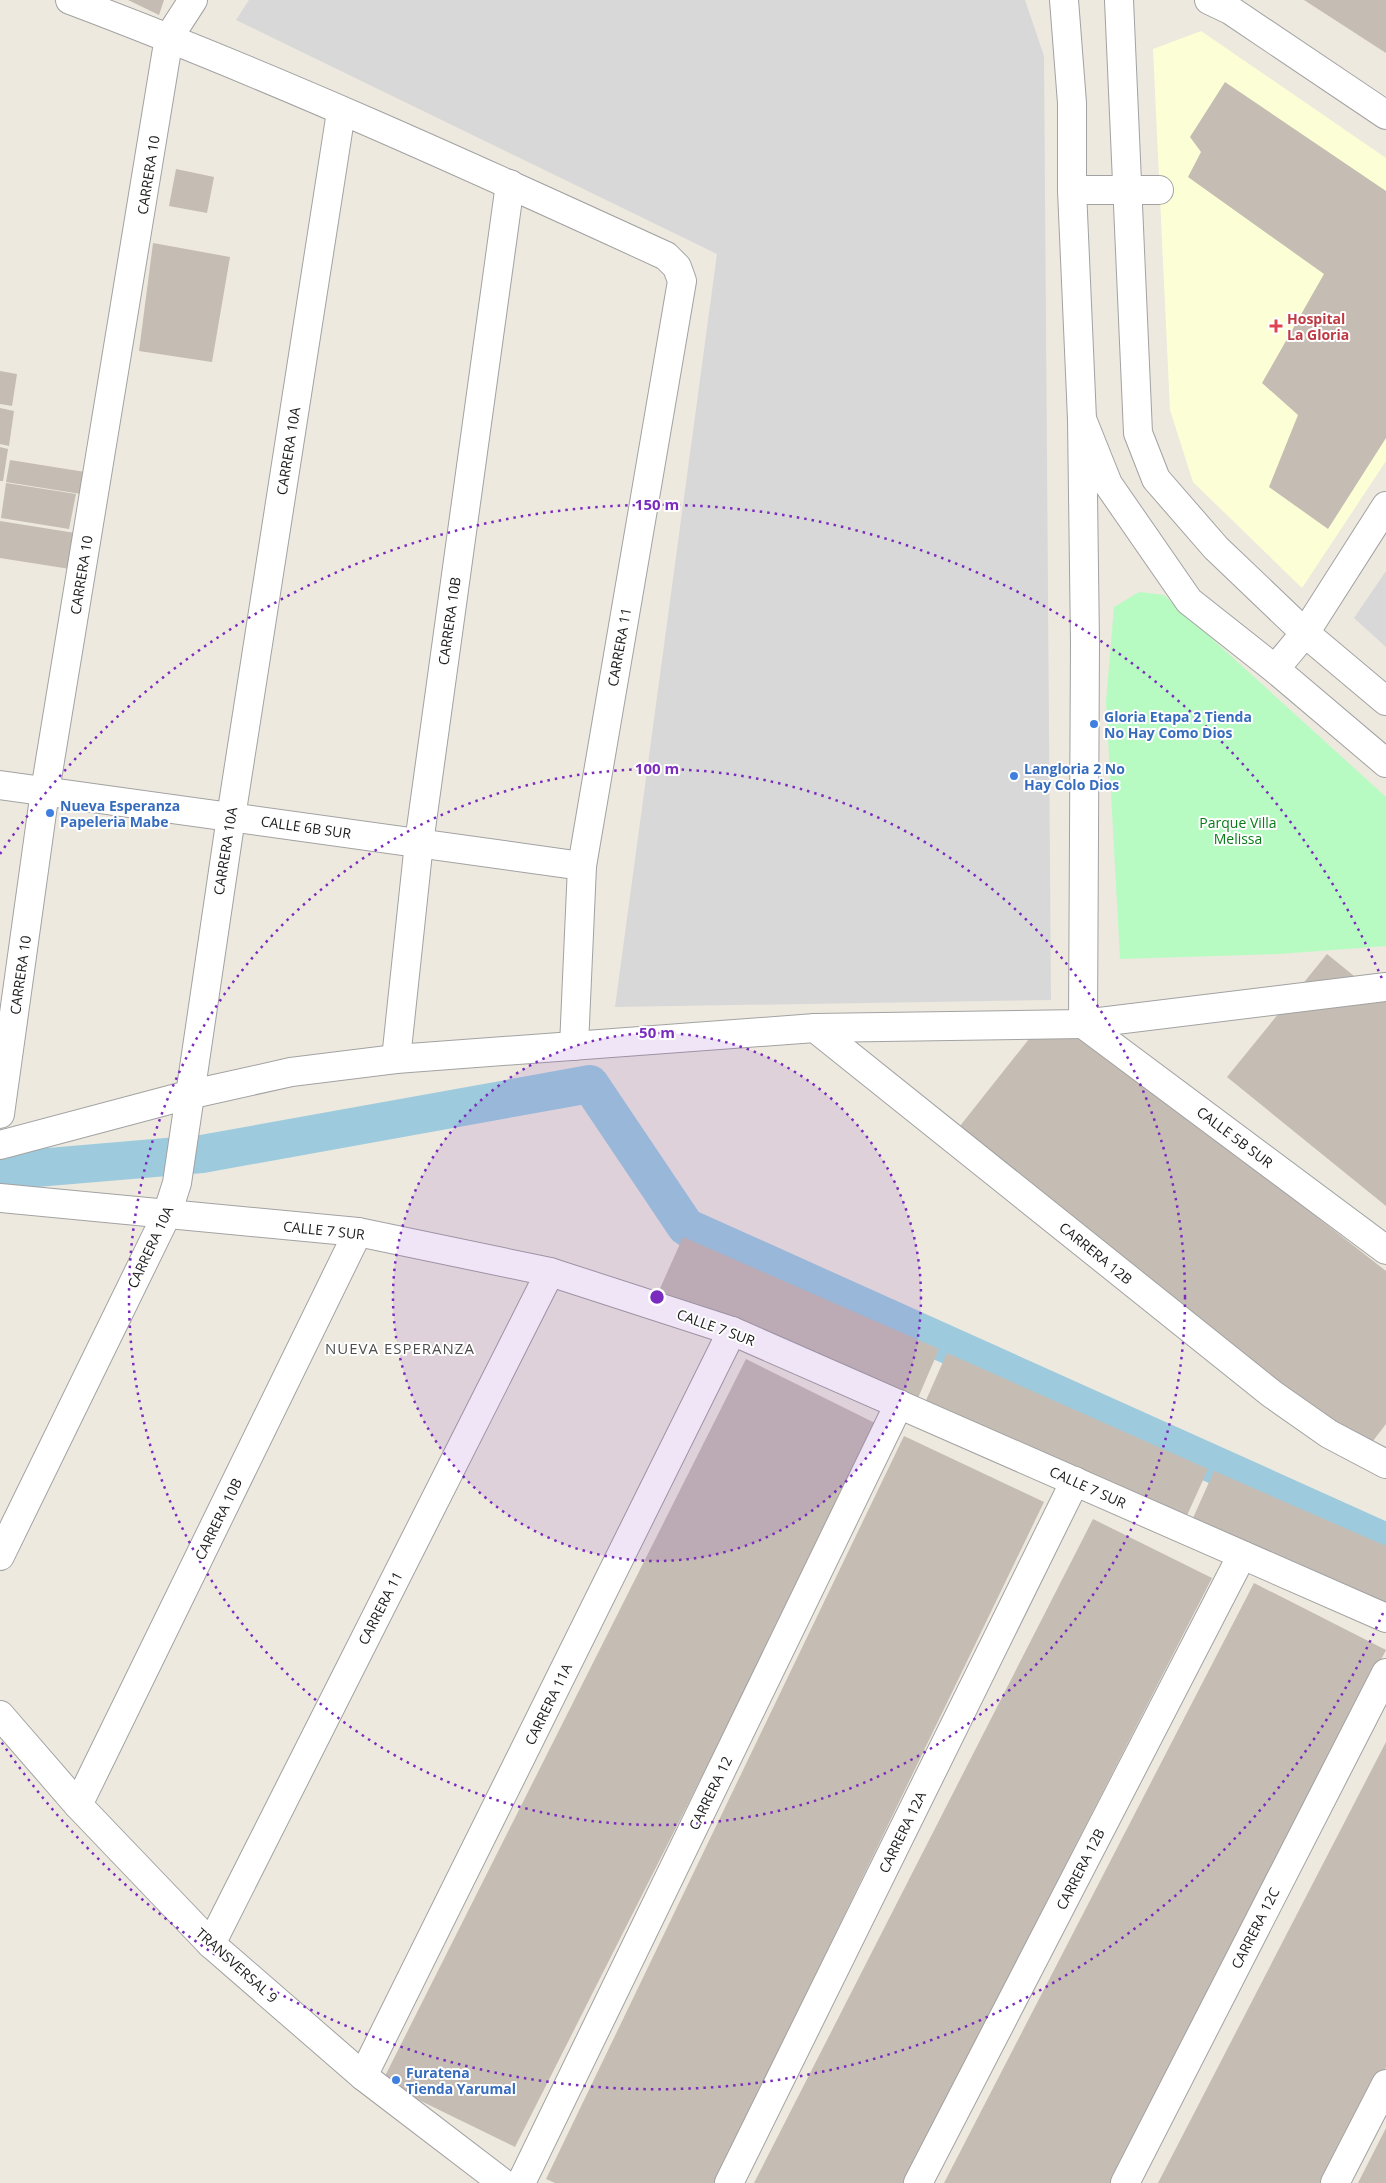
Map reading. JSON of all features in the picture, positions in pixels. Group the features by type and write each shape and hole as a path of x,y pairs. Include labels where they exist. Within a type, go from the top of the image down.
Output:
{"street":[{"path":"70,0 169,37 510,184"},
{"path":"169,37 193,0"},
{"path":"1064,0 1072,103 1072,190 1082,419 1085,643 1083,1024"},
{"path":"1119,0 1138,433 1156,479 1216,548 1305,633 1386,701"},
{"path":"1225,3 1386,115"},
{"name":"CARRERA 10","path":"0,1114 46,791 169,37"},
{"name":"CARRERA 10A","path":"0,1556 167,1214 177,1183 188,1095 342,112"},
{"name":"CARRERA 11","path":"510,184 666,256 677,266 682,281 582,866 574,1046"},
{"name":"CARRERA 10B","path":"396,1059 419,843 510,184"},
{"path":"1072,190 1159,190"},
{"path":"1082,419 1108,484 1189,601 1275,669 1386,763"},
{"path":"1275,669 1305,633 1386,506"},
{"name":"CALLE 6B SUR","path":"0,785 582,866"},
{"path":"0,1145 188,1095 292,1072 396,1059 815,1028 1083,1024 1386,987"},
{"name":"CALLE 5B SUR","path":"1083,1024 1386,1250"},
{"name":"CARRERA 12B","path":"815,1028 1272,1394 1329,1434 1386,1464"},
{"name":"CALLE 7 SUR","path":"0,1198 358,1232 550,1272 732,1331 1386,1618"},
{"name":"CARRERA 10B","path":"78,1805 358,1232"},
{"name":"CARRERA 11","path":"211,1944 550,1272"},
{"name":"CARRERA 11A","path":"363,2076 732,1331"},
{"name":"CARRERA 12","path":"521,2183 899,1404"},
{"name":"CARRERA 12A","path":"729,2183 1075,1481"},
{"name":"CARRERA 12B","path":"918,2183 1242,1555"},
{"name":"CARRERA 12C","path":"1125,2183 1386,1673"},
{"name":"TRANSVERSAL 9","path":"0,1715 78,1805 211,1944 363,2076 503,2183"},
{"path":"1335,2183 1386,2084"}],"shaded area":[{"path":"249,0 1025,0 1044,56 1051,1000 615,1007 717,254 236,20"},
{"name":"Hospital La Gloria","path":"1201,31 1386,158 1386,461 1302,588 1193,482 1170,410 1153,49"},
{"path":"1386,571 1386,647 1354,618"}],"green space":[{"name":"Parque Villa Melissa","path":"1139,592 1164,595 1386,797 1386,946 1280,954 1120,959 1106,702 1114,607"}],"building":[{"path":"128,0 164,0 159,15"},
{"path":"1304,0 1386,0 1386,53"},
{"path":"1225,82 1386,191 1386,438 1328,529 1269,487 1298,415 1262,383 1324,274 1188,177 1201,152 1190,137"},
{"path":"176,169 214,177 207,213 169,206"},
{"path":"153,243 230,257 212,362 139,351"},
{"path":"0,371 17,374 12,406 0,404"},
{"path":"0,408 14,411 9,446 0,444"},
{"path":"0,447 8,449 3,481 0,481"},
{"path":"10,460 85,472 81,494 6,482"},
{"path":"6,483 76,494 69,529 1,518"},
{"path":"0,521 75,533 70,569 0,558"},
{"path":"1327,954 1386,1002 1386,1206 1227,1077"},
{"path":"1052,1010 1386,1271 1386,1424 1366,1450 956,1131"},
{"path":"683,1237 939,1349 915,1405 658,1293"},
{"path":"947,1353 1208,1469 1184,1522 923,1407"},
{"path":"746,1359 879,1425 515,2147 382,2082"},
{"path":"904,1436 1044,1502 715,2183 555,2183 546,2179"},
{"path":"1214,1471 1386,1546 1386,1614 1189,1527"},
{"path":"1093,1519 1212,1578 903,2183 754,2183"},
{"path":"1254,1583 1386,1650 1111,2183 944,2183"},
{"path":"1386,1742 1386,2067 1326,2183 1158,2183"},
{"path":"1386,2128 1386,2183 1358,2183"}],"waterway":[{"path":"0,1171 202,1154 590,1084 686,1227 1386,1542"}],"place":[{"name":"Hospital La Gloria","path":"1276,326"},
{"name":"Gloria Etapa 2 Tienda No Hay Como Dios","path":"1094,724"},
{"name":"Langloria 2 No Hay Colo Dios","path":"1014,776"},
{"name":"Nueva Esperanza Papeleria Mabe","path":"50,813"},
{"name":"Furatena Tienda Yarumal","path":"396,2080"}],"district":[{"name":"NUEVA ESPERANZA","path":"400,1348"}]}
